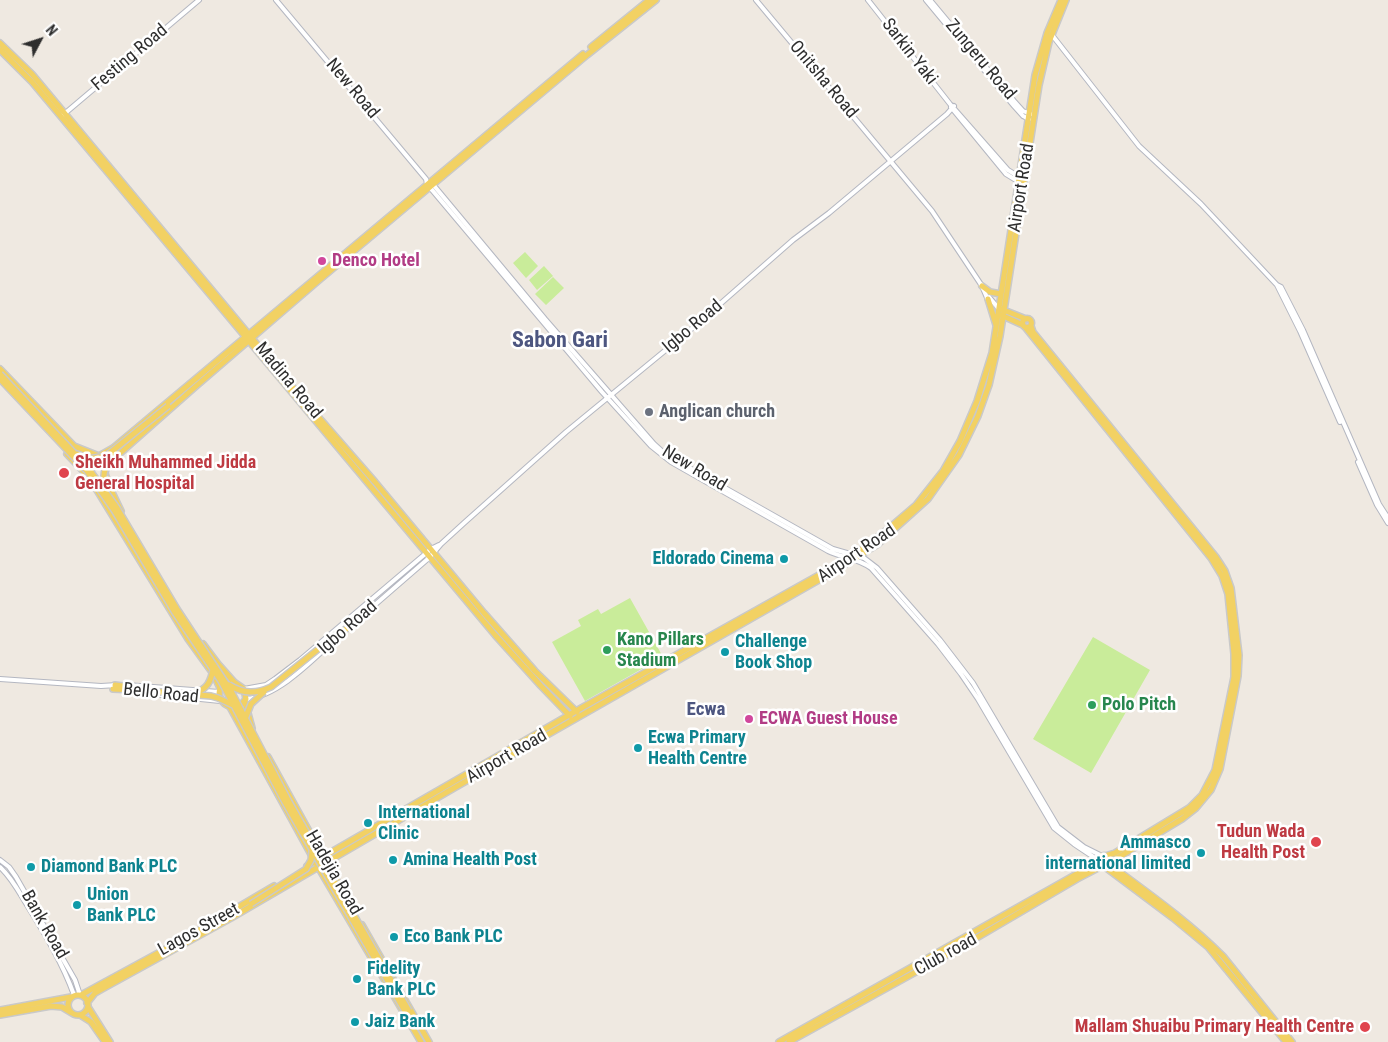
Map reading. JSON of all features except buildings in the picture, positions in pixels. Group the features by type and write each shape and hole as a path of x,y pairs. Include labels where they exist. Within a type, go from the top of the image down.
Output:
{"main road":[{"path":"244,689 234,682 218,664 188,622 114,499 105,473 107,465 249,338 430,183 649,0"},
{"path":"566,71 656,0"},
{"name":"Airport Road","path":"945,472 959,455 978,416 989,385 1039,60 1060,0"},
{"name":"Airport Road","path":"1030,116 1043,62 1066,0"},
{"name":"Madina Road","path":"0,43 24,65 63,115 430,553 534,671 581,715"},
{"name":"Madina Road","path":"0,50 63,115"},
{"name":"Airport Road","path":"325,859 576,711 878,544 914,513 928,499 945,472 977,401 992,353 1001,312 1001,294 1021,180"},
{"path":"982,286 990,292 1001,294"},
{"path":"987,296 997,326"},
{"path":"779,1042 1104,862 1115,853 1194,809 1207,796 1220,769 1238,671 1238,644 1231,588 1225,571 1216,556 1033,332 1031,321 1001,312"},
{"path":"1001,312 1028,328 1031,326"},
{"path":"1026,319 1023,321 1024,326 1206,551 1219,569 1225,585 1230,604 1234,666 1216,765 1212,778 1202,795 1173,822"},
{"path":"85,473 84,460 91,455 98,455 113,448 177,393 249,338"},
{"path":"0,369 74,446 98,455 105,460 107,465"},
{"path":"0,374 74,452 106,491 192,634 227,684 284,794 407,1012 414,1029"},
{"path":"0,381 89,478 188,639 214,675 222,701 232,707 240,706 246,700"},
{"path":"0,381 72,455 103,493 184,628 213,669 232,707 311,848 407,1012 418,1024"},
{"path":"106,491 104,473 109,460 169,407 177,393"},
{"path":"74,452 88,459 106,456 182,399"},
{"path":"89,478 97,479 105,473"},
{"name":"Madina Road","path":"430,553 530,675 575,719"},
{"name":"Airport Road","path":"325,859 765,612 853,558"},
{"path":"245,719 248,708 254,699 285,679 347,625"},
{"path":"227,684 248,693 260,692 271,687 337,634"},
{"path":"136,689 200,692 210,681 213,669"},
{"path":"219,690 227,682 234,682"},
{"path":"114,687 218,698 232,707"},
{"name":"Hadejia Road","path":"244,689 250,724 429,1042"},
{"name":"Hadejia Road","path":"232,707 316,864 421,1042"},
{"path":"237,909 251,904 306,869 311,860 311,848"},
{"path":"316,864 325,859"},
{"path":"1104,862 1208,947 1286,1042"},
{"path":"1104,862 1176,914 1211,944 1223,956 1292,1042"},
{"name":"Club road","path":"789,1042 961,947 1104,862"},
{"name":"Lagos Street","path":"0,1010 77,996 316,864"},
{"name":"Lagos Street","path":"88,1005 95,993 230,919 316,864"},
{"path":"72,1013 68,1005 77,996 88,1005 110,1042"},
{"path":"79,1015 86,1011 88,1005"},
{"path":"0,1015 51,1006 62,1007 91,1022 105,1042"}],"street":[{"name":"Festing Road","path":"63,115 198,0"},
{"name":"New Road","path":"276,0 610,397 664,455 699,476 870,568 938,644 961,674 1057,829 1104,862"},
{"name":"Onitsha Road","path":"756,0 937,218 987,296 1001,312"},
{"name":"Sarkin Yaki","path":"868,0 953,108 1008,170 1021,180"},
{"path":"926,0 1014,106 1030,116"},
{"name":"Zungeru Road","path":"930,0 1014,101 1030,116"},
{"path":"1052,35 1139,146 1200,204 1281,287 1303,330 1373,490 1388,518"},
{"name":"Igbo Road","path":"246,700 263,696 280,685 566,432 695,326 793,240 829,213 953,108"},
{"path":"1277,285 1300,331 1374,500 1388,523"},
{"name":"Igbo Road","path":"244,689 266,685 347,625"},
{"name":"Bello Road","path":"0,679 114,687 219,690"},
{"name":"Bello Road","path":"114,687 222,701"},
{"name":"Bank Road","path":"0,860 9,867 16,877 75,980 77,996"},
{"name":"Bank Road","path":"0,868 13,882 38,918"}],"green space":[{"path":"525,252 538,266 526,278 513,263"},
{"path":"544,266 553,276 537,290 529,280"},
{"path":"553,277 564,288 546,305 535,294"},
{"name":"Kano Pillars Stadium","path":"630,598 663,657 585,701 552,642 581,626 578,620 598,609 601,614"},
{"name":"Polo Pitch","path":"1093,637 1150,670 1091,773 1033,739"}],"place":[{"name":"Denco Hotel","path":"322,261"},
{"name":"Anglican church","path":"649,412"},
{"name":"Sheikh Muhammed Jidda General Hospital","path":"64,473"},
{"name":"Eldorado Cinema","path":"784,559"},
{"name":"Kano Pillars Stadium","path":"607,650"},
{"name":"Challenge Book Shop","path":"725,652"},
{"name":"Polo Pitch","path":"1092,705"},
{"name":"ECWA Guest House","path":"749,719"},
{"name":"Ecwa Primary Health Centre","path":"638,748"},
{"name":"International Clinic","path":"368,823"},
{"name":"Tudun Wada Health Post","path":"1316,842"},
{"name":"Ammasco international limited","path":"1201,853"},
{"name":"Amina Health Post","path":"393,860"},
{"name":"Diamond Bank PLC","path":"31,867"},
{"name":"Union Bank PLC","path":"77,905"},
{"name":"Eco Bank PLC","path":"394,937"},
{"name":"Fidelity Bank PLC","path":"357,979"},
{"name":"Jaiz Bank","path":"355,1022"},
{"name":"Mallam Shuaibu Primary Health Centre","path":"1365,1027"}],"district":[{"name":"Sabon Gari","path":"560,341"},
{"name":"Ecwa","path":"706,710"}]}
